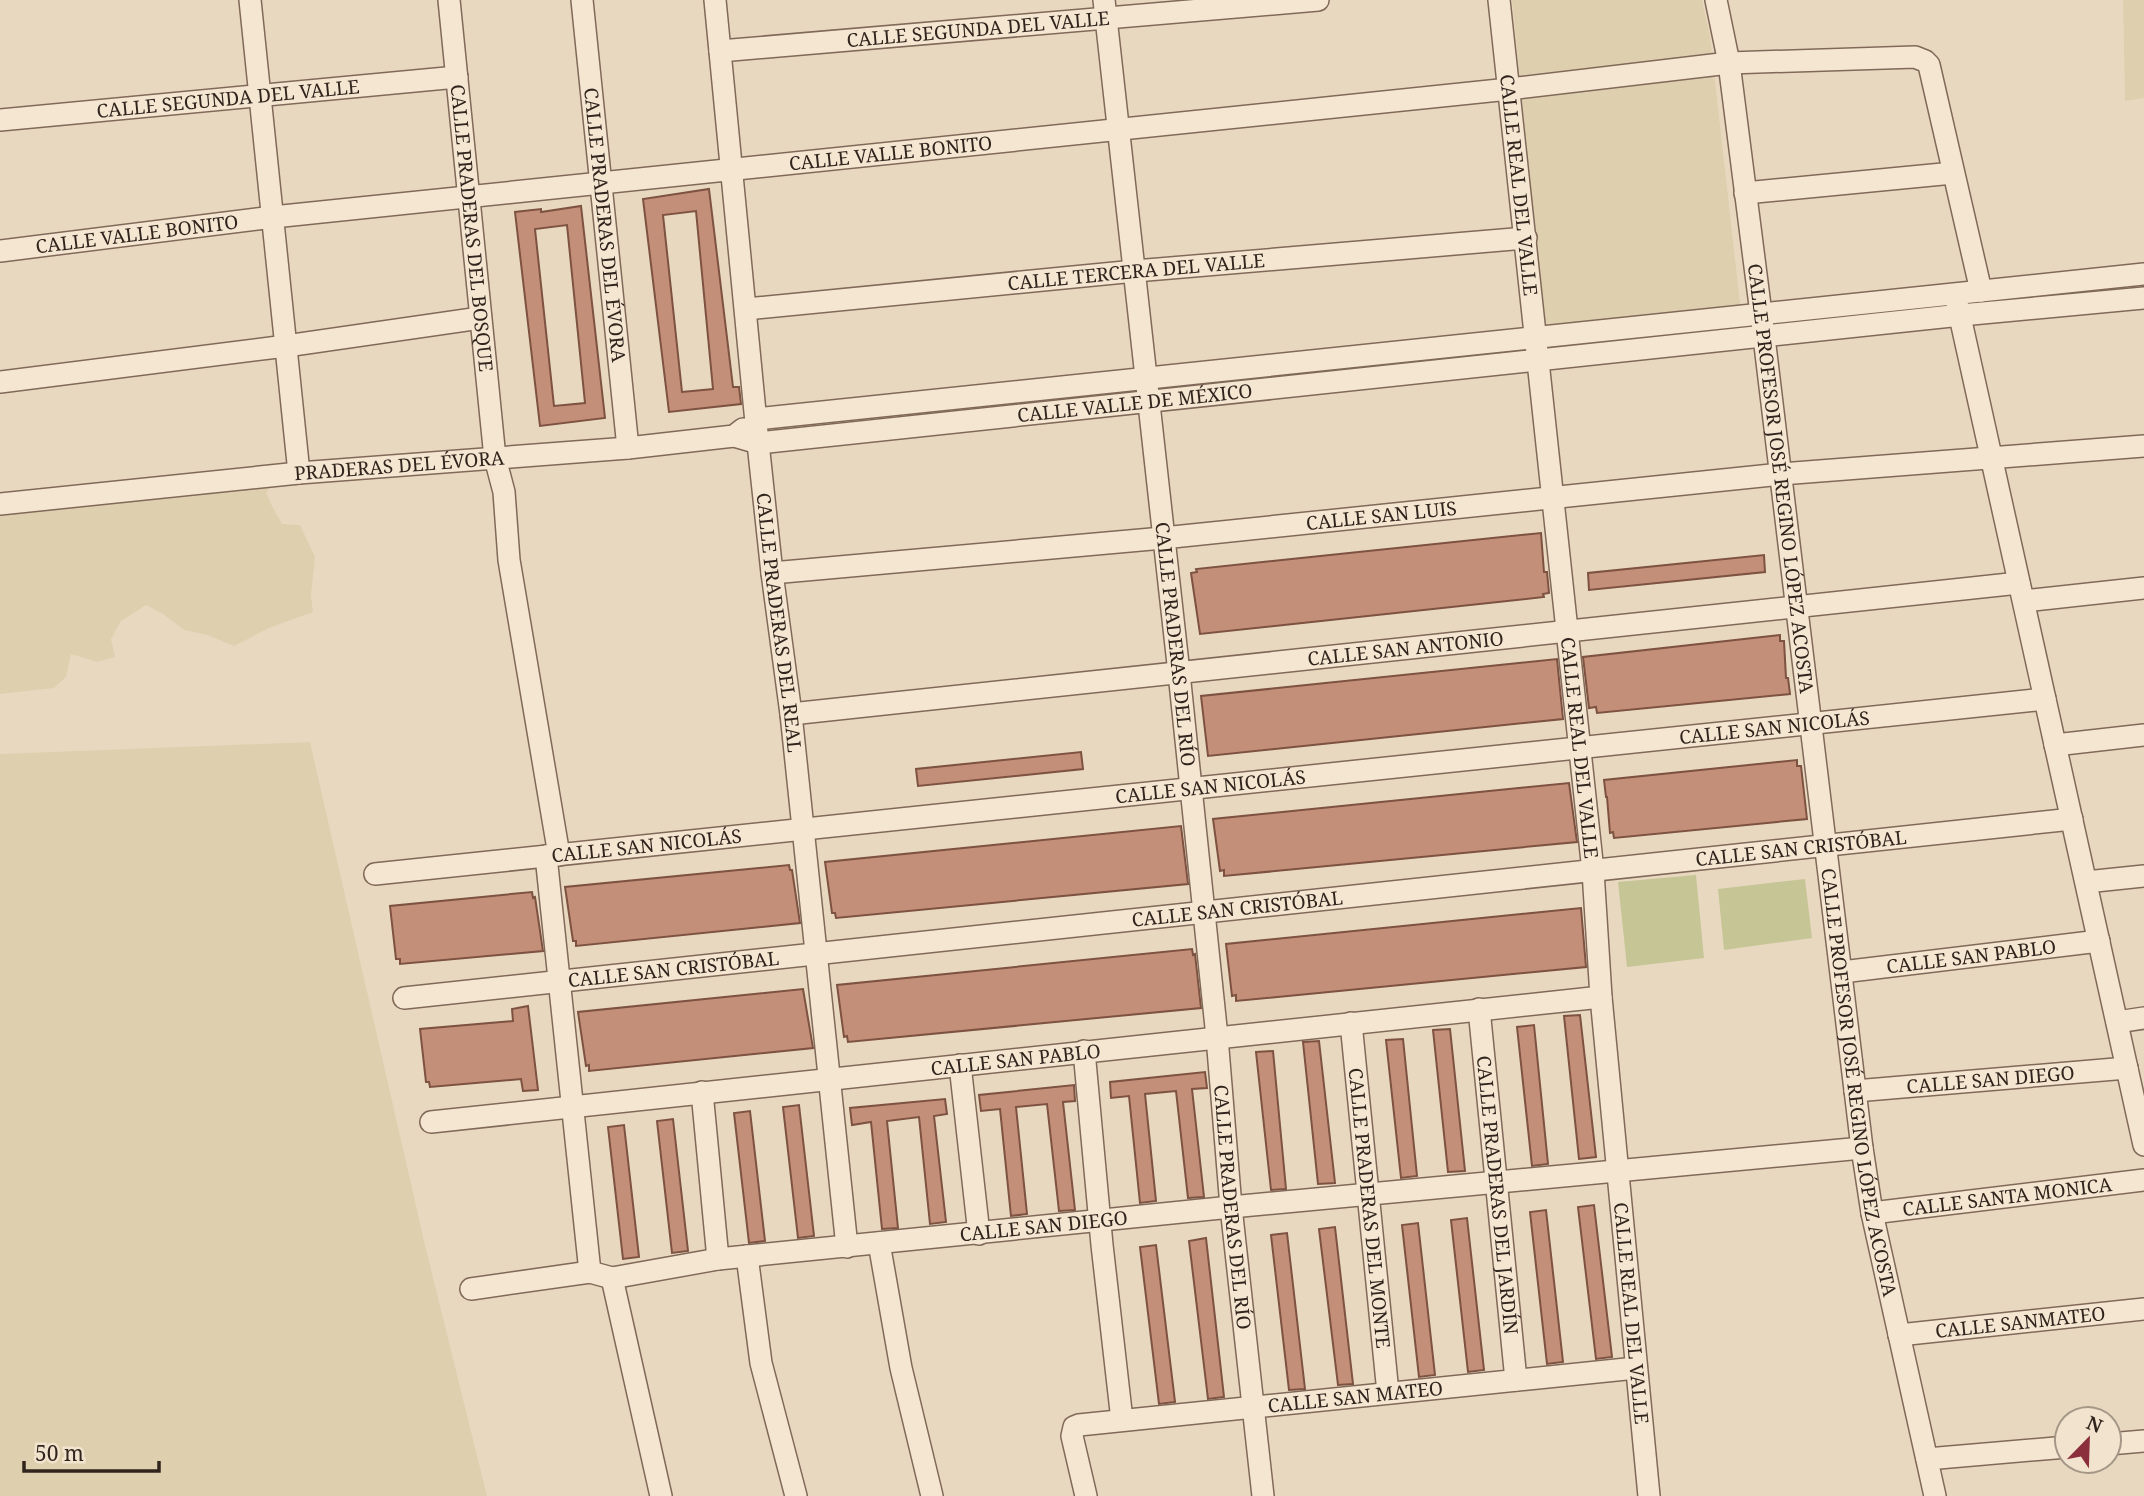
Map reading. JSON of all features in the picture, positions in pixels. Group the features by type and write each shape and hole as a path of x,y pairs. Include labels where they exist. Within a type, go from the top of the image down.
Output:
{"street":[{"name":"PRADERAS DEL ÉVORA","path":"250,0 299,473 628,448 734,436"},
{"name":"CALLE PRADERAS DEL BOSQUE","path":"449,0 495,457 505,492 509,560 553,855"},
{"name":"CALLE PRADERAS DEL ÉVORA","path":"582,0 628,448"},
{"name":"CALLE PRADERAS DEL REAL","path":"715,0 758,443 791,714 847,1247"},
{"name":"CALLE SEGUNDA DEL VALLE","path":"720,51 1105,9 1318,0"},
{"name":"CALLE REAL DEL VALLE","path":"1499,0 1594,871 1601,997 1649,1496"},
{"name":"CALLE PROFESOR JOSÉ REGINO LÓPEZ ACOSTA","path":"1716,0 1729,63 1764,337 1862,1148 1872,1213 1936,1496"},
{"name":"CALLE PRADERAS DEL RÍO","path":"1105,9 1192,788 1231,1207 1263,1496"},
{"name":"CALLE VALLE BONITO","path":"0,251 273,217 1509,89 1729,63 1914,57 1920,58 1928,65 1981,291"},
{"name":"CALLE SEGUNDA DEL VALLE","path":"0,120 457,77"},
{"path":"1745,193 1953,173"},
{"name":"CALLE TERCERA DEL VALLE","path":"746,309 1135,271 1526,238"},
{"name":"CALLE VALLE DE MÉXICO","path":"756,419 2144,274"},
{"path":"1954,294 1961,315 2144,1145"},
{"name":"CALLE VALLE DE MÉXICO","path":"734,436 758,443 1961,315 2144,298"},
{"path":"0,382 286,346 480,318"},
{"path":"734,436 756,419"},
{"name":"CALLE SAN LUIS","path":"772,573 1163,538 1781,474 2144,446"},
{"path":"0,504 299,473"},
{"name":"CALLE SAN ANTONIO","path":"791,714 1797,607 2022,592 2144,588"},
{"name":"CALLE SAN NICOLÁS","path":"375,874 2045,698"},
{"path":"2055,745 2144,735"},
{"name":"CALLE SAN CRISTÓBAL","path":"404,998 2071,819"},
{"path":"553,855 560,981 590,1272"},
{"path":"2086,882 2144,876"},
{"name":"CALLE SAN PABLO","path":"1842,972 2099,941"},
{"name":"CALLE SAN PABLO","path":"431,1122 1601,997"},
{"name":"CALLE PRADERAS DEL JARDÍN","path":"1479,1009 1516,1380"},
{"path":"2117,1022 2144,1018"},
{"name":"CALLE PRADERAS DEL MONTE","path":"1350,1023 1388,1393"},
{"path":"1084,1051 1122,1420"},
{"path":"960,1065 979,1234"},
{"name":"CALLE SAN DIEGO","path":"1855,1090 2127,1068"},
{"path":"702,1092 718,1259"},
{"name":"CALLE SAN DIEGO","path":"471,1289 590,1272 612,1278 747,1256 1231,1207 1862,1148"},
{"name":"CALLE SANTA MONICA","path":"1872,1213 2144,1180"},
{"path":"879,1243 901,1368 932,1496"},
{"path":"747,1256 761,1363 796,1496"},
{"path":"612,1278 662,1496"},
{"name":"CALLE SANMATEO","path":"1899,1335 2144,1309"},
{"name":"CALLE SAN MATEO","path":"1086,1496 1073,1432 1079,1425 1636,1368"},
{"path":"2123,1443 2144,1441"},
{"path":"1927,1459 2053,1448"}],"shaded area":[{"path":"1512,0 1702,0 1710,36 1741,312 1545,336"},
{"path":"2123,0 2144,0 2144,98 2125,101"},
{"path":"277,477 266,493 272,506 282,524 300,525 315,557 311,595 313,612 269,628 234,646 207,635 184,630 146,605 121,621 111,639 115,657 97,662 71,654 66,677 54,688 0,694 0,510"},
{"path":"310,742 425,1245 487,1496 0,1496 0,754"},
{"path":"1696,875 1704,958 1627,967 1618,882"},
{"path":"1805,879 1812,938 1724,950 1718,889"}],"building":[{"path":"709,189 733,387 739,387 741,404 669,412 643,199","holes":["696,211 713,389 682,392 663,215"]},
{"path":"581,206 605,418 540,426 515,212 541,209 541,212","holes":["567,225 585,403 554,406 535,229"]},
{"path":"1541,533 1544,572 1547,572 1549,593 1543,594 1544,597 1200,634 1191,573 1197,572 1196,569"},
{"path":"1764,555 1765,572 1589,590 1588,573"},
{"path":"1780,635 1780,641 1784,641 1786,678 1790,694 1597,713 1596,707 1589,708 1583,657"},
{"path":"1557,659 1563,719 1208,756 1201,696"},
{"path":"1081,752 1083,769 918,786 916,769"},
{"path":"1797,760 1797,766 1801,766 1807,819 1614,838 1613,832 1610,833 1604,780"},
{"path":"1569,783 1577,842 1224,876 1224,870 1220,871 1213,819"},
{"path":"1181,826 1188,884 836,918 835,913 832,913 825,862"},
{"path":"789,865 800,923 576,946 576,941 573,941 565,887"},
{"path":"532,892 543,951 400,964 400,959 396,959 390,906"},
{"path":"1581,908 1586,967 1236,1001 1236,995 1232,996 1226,944"},
{"path":"1192,949 1193,955 1195,954 1201,1008 848,1042 847,1036 844,1037 837,985"},
{"path":"803,989 813,1048 589,1071 589,1065 586,1066 578,1012"},
{"path":"528,1006 538,1090 523,1091 521,1079 430,1087 429,1082 426,1082 420,1029 513,1021 512,1009"},
{"path":"1580,1015 1596,1157 1579,1159 1564,1016"},
{"path":"1534,1025 1548,1164 1532,1166 1517,1027"},
{"path":"1450,1029 1465,1171 1448,1172 1433,1030"},
{"path":"1403,1039 1417,1176 1401,1178 1386,1040"},
{"path":"1319,1041 1335,1183 1318,1184 1303,1042"},
{"path":"1273,1051 1286,1189 1271,1190 1256,1052"},
{"path":"1205,1072 1207,1088 1192,1089 1204,1197 1188,1198 1176,1091 1145,1094 1156,1201 1140,1203 1129,1096 1111,1098 1110,1082"},
{"path":"1074,1085 1075,1101 1063,1102 1075,1210 1059,1211 1047,1104 1016,1107 1027,1214 1011,1216 1000,1109 981,1111 979,1095"},
{"path":"945,1099 947,1114 934,1116 946,1222 930,1224 919,1117 887,1121 898,1228 882,1229 871,1122 852,1125 850,1108"},
{"path":"799,1105 814,1236 798,1238 783,1107"},
{"path":"750,1111 765,1241 749,1243 734,1113"},
{"path":"673,1119 688,1251 672,1253 657,1121"},
{"path":"624,1125 639,1257 623,1259 608,1127"},
{"path":"1594,1205 1612,1357 1596,1359 1578,1207"},
{"path":"1546,1210 1563,1362 1547,1364 1530,1212"},
{"path":"1467,1218 1484,1370 1468,1372 1451,1220"},
{"path":"1418,1223 1435,1375 1419,1377 1402,1225"},
{"path":"1335,1227 1353,1384 1338,1385 1319,1229"},
{"path":"1287,1233 1305,1389 1289,1390 1271,1235"},
{"path":"1206,1238 1224,1397 1208,1399 1189,1241"},
{"path":"1156,1245 1175,1402 1159,1404 1140,1247"}]}
